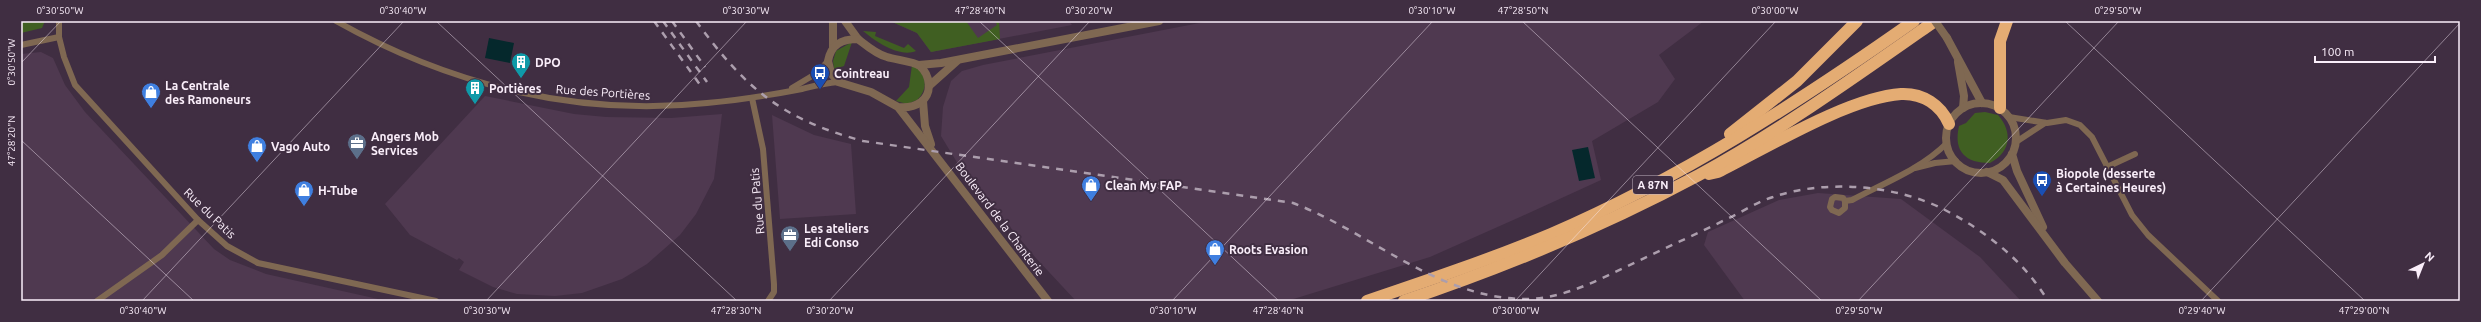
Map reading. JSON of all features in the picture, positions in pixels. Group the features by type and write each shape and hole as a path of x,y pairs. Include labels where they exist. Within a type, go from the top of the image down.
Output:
{"highway":[{"path":"1688,166 1700,152 1750,120 1797,81 1858,21"},
{"name":"A 87N","path":"1367,301 1487,259 1551,234 1688,166 1791,105 1914,21"},
{"name":"A 87N","path":"1404,301 1559,243 1699,174 1833,91 1935,21"},
{"path":"2000,108 2000,41 2006,21"},
{"path":"1699,174 1718,172 1827,118 1886,96 1903,94 1932,101 1945,113 1949,124"}],"street":[{"name":"Rue du Patis","path":"59,21 59,37 68,71 75,85 198,220 227,246 258,262 436,301"},
{"name":"Rue des Portières","path":"336,21 374,42 431,67 496,88 544,98 602,105 642,107 687,105 752,98 785,90 838,82"},
{"path":"833,21 834,47 828,61 831,73 838,82 871,92 898,107 913,107 923,101 929,86 944,71 961,58"},
{"path":"845,21 858,39 885,57 919,65 1158,21"},
{"path":"1935,21 1947,38 1982,103"},
{"path":"21,45 59,37"},
{"path":"834,47 843,41 858,39"},
{"path":"1956,55 1964,96 1963,108"},
{"name":"Rue des Portières","path":"785,90 812,76 828,61"},
{"path":"919,65 926,74 929,86"},
{"name":"Rue du Patis","path":"752,98 763,148 774,276 774,292 768,301"},
{"name":"Boulevard de la Chanterie","path":"923,101 925,126 933,150"},
{"path":"1986,172 2001,166 2012,154 2016,142 2015,129 2009,117 2000,108 1982,103 1963,108 1949,124 1947,143 1956,162 1970,171 1986,172 2003,180 2065,264 2098,301"},
{"name":"Boulevard de la Chanterie","path":"898,107 933,150 1048,301"},
{"path":"2009,117 2047,123"},
{"path":"2016,142 2031,130 2047,123 2066,120 2080,125 2092,137 2132,215 2148,235 2218,301"},
{"path":"1845,201 1889,181 1936,154 1947,143"},
{"path":"2012,154 2016,171 2048,240"},
{"path":"2107,167 2135,154"},
{"path":"1909,169 1935,163 1956,162"},
{"path":"98,301 162,255 198,220"}],"shaded area":[{"path":"890,21 1069,21 1072,25 931,52 917,33"},
{"path":"1210,21 1704,21 1659,55 1675,79 1658,102 1592,141 1601,180 1520,217 1430,257 1287,301 1076,301 1035,257 958,164 941,136 943,107 951,81 962,71 983,65"},
{"path":"489,38 514,43 510,63 485,58"},
{"path":"41,52 53,58 65,85 85,112 214,249 230,260 266,274 387,301 21,301 21,54"},
{"path":"485,96 574,114 606,117 671,118 722,114 714,179 696,214 680,235 647,264 622,279 582,293 555,296 517,294 493,287 459,270 464,262 459,258 457,260 410,235 385,204"},
{"path":"772,115 814,135 851,144 856,214 780,219"},
{"path":"1588,147 1595,178 1579,181 1572,150"},
{"path":"1818,193 1901,199 1980,257 2021,301 1745,301 1704,245 1708,232 1779,200"}],"green space":[{"path":"21,21 45,21 42,28 21,33"},
{"path":"890,21 966,21 978,38 997,25 995,21 999,21 1000,39 931,52 917,33"},
{"path":"863,31 876,32 875,36 904,48 908,44 916,51 909,53 895,50 881,44"},
{"path":"852,42 844,66 834,69 833,61 836,51"},
{"path":"912,65 921,72 925,81 925,86 921,96 917,100 907,104 896,101 909,87"},
{"path":"1985,112 1998,115 2003,121 2008,135 2006,147 1997,158 1990,163 1974,161 1968,158 1963,154 1958,143 1959,126 1966,123 1975,113"}],"railway":[{"path":"654,21 701,86"},
{"path":"663,21 707,82"},
{"path":"672,21 705,67"},
{"path":"696,21 731,65 767,98 787,111 834,132 863,141 1293,203 1351,231 1435,277 1465,289 1496,296 1528,299 1554,296 1580,288 1767,199 1793,191 1815,188 1860,187 1883,190 1926,202 1945,210 1975,228 1990,238 2016,260 2028,273 2048,301"}],"place":[{"name":"DPO","path":"521,79"},
{"name":"Cointreau","path":"820,90"},
{"name":"Portières","path":"475,105"},
{"name":"La Centrale des Ramoneurs","path":"151,109"},
{"name":"Angers Mob Services","path":"357,160"},
{"name":"Vago Auto","path":"257,163"},
{"name":"Biopole (desserte à Certaines Heures)","path":"2042,197"},
{"name":"Clean My FAP","path":"1091,202"},
{"name":"H-Tube","path":"304,207"},
{"name":"Les ateliers Edi Conso","path":"790,252"},
{"name":"Roots Evasion","path":"1215,266"}]}
